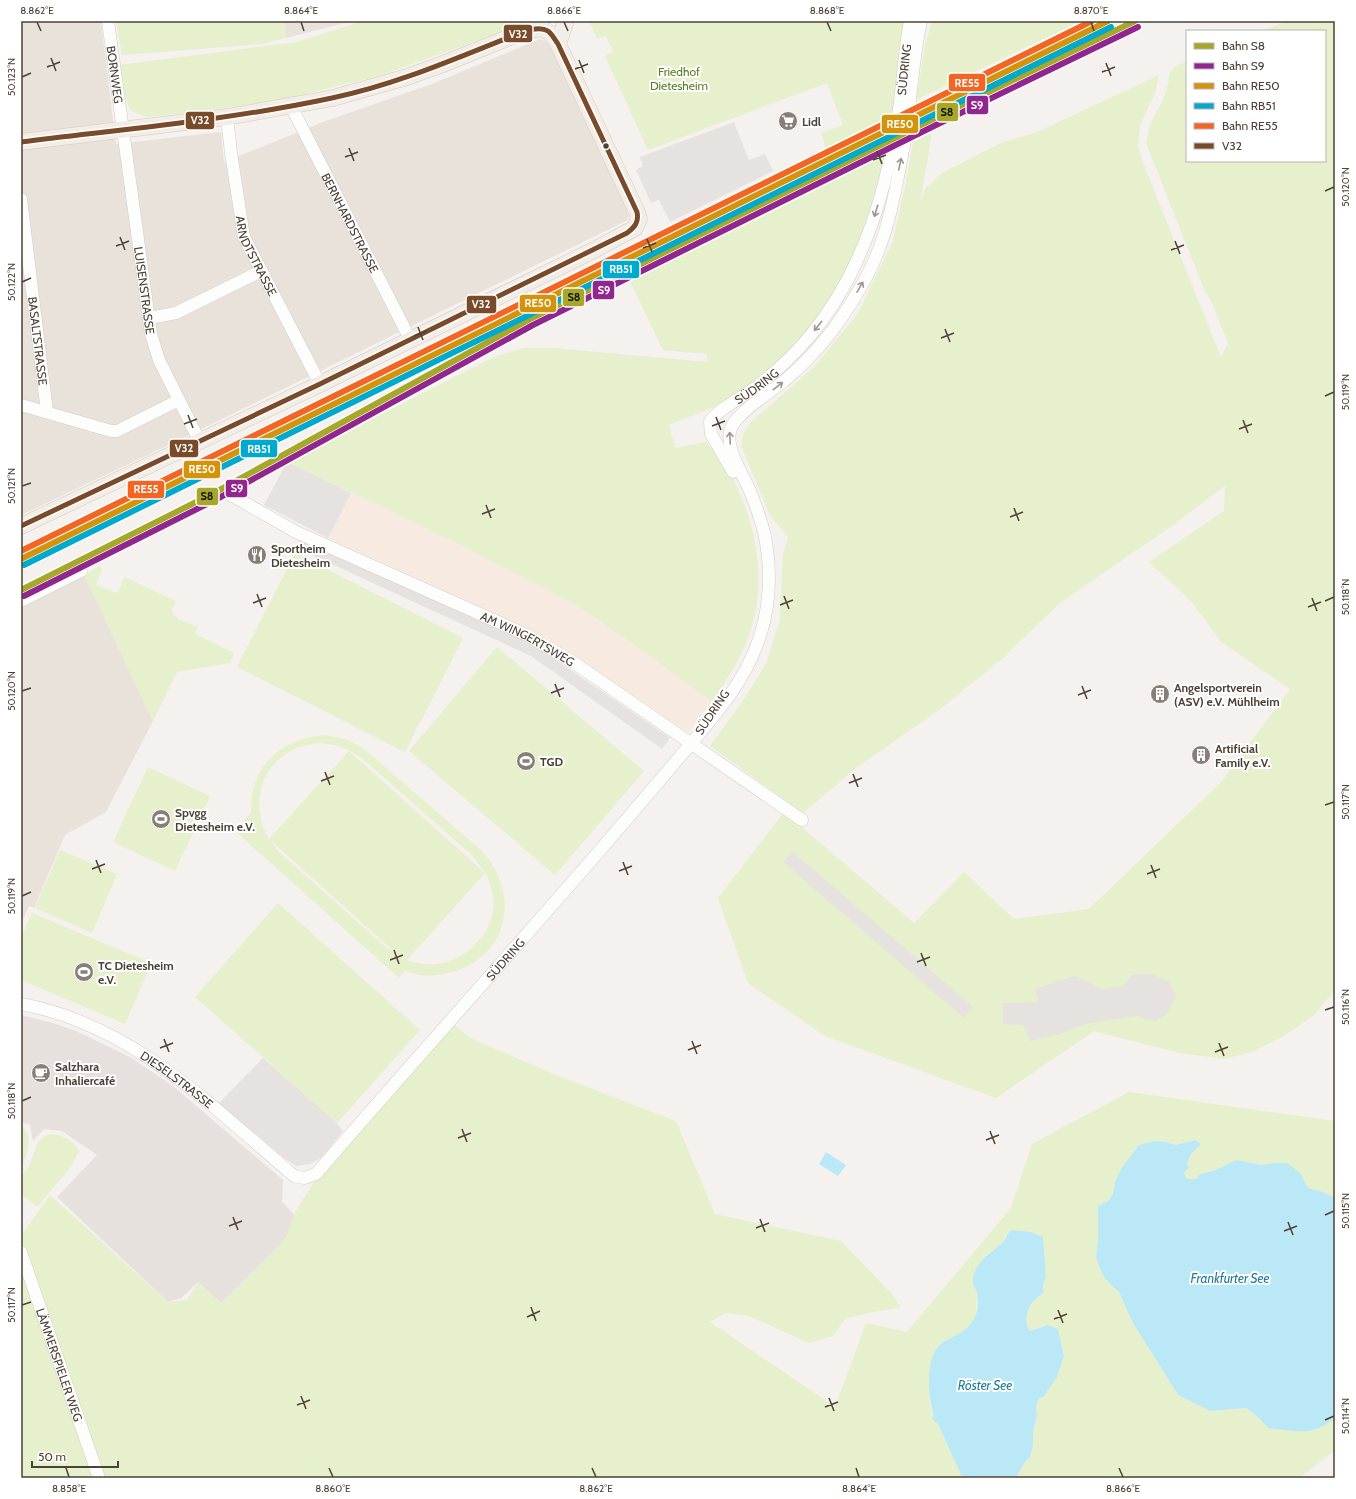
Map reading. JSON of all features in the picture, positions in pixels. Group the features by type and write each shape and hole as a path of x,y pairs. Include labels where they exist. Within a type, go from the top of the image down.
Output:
{"main road":[{"path":"21,142 227,117 333,98 390,83 443,64 548,21"},
{"path":"558,44 566,21"},
{"path":"21,526 320,384 601,246 634,228 639,219 637,212 558,44 551,33 544,29 532,29 520,33"}],"street":[{"name":"BORNWEG","path":"108,21 122,129"},
{"name":"SÜDRING","path":"692,742 724,695 748,652 759,619 762,585 760,554 754,521 737,480 711,434 710,422 716,414 759,384 794,353 827,313 840,294 852,272 872,223 892,149 900,102 910,21"},
{"name":"SÜDRING","path":"316,1174 576,879 719,710 741,679 750,662 761,634 768,599 768,564 760,517 734,458 730,443 730,429 738,418 796,370 812,354 847,309 875,260 889,216 904,143 915,48 921,21"},
{"name":"BERNHARDSTRASSE","path":"291,106 410,339"},
{"name":"ARNDTSTRASSE","path":"227,117 244,237 320,384"},
{"name":"LUISENSTRASSE","path":"122,129 151,334 155,350 200,442"},
{"name":"BASALTSTRASSE","path":"21,199 47,412"},
{"path":"149,318 176,313 261,271"},
{"path":"21,405 105,430 117,431 179,400"},
{"name":"AM WINGERTSWEG","path":"231,496 296,532 543,643 692,742 802,820"},
{"path":"21,602 81,571"},
{"name":"DIESELSTRASSE","path":"21,1004 62,1014 129,1045 172,1073 294,1176 304,1178 316,1174"},
{"name":"LÄMMERSPIELER WEG","path":"21,1252 99,1478"}],"shaded area":[{"path":"21,21 101,21 116,144 221,132 224,162 323,122 432,84 540,39 552,44 629,210 628,220 173,443 21,515"},
{"path":"284,21 353,21 286,38"},
{"path":"734,122 749,160 765,154 773,171 670,222 659,200 651,203 636,170 643,166 640,157"},
{"path":"287,462 351,493 328,538 264,505"},
{"path":"351,493 465,547 579,607 640,649 712,702 688,732 547,638 328,538"},
{"path":"300,539 534,645 670,738 662,749 531,656 297,548"},
{"path":"84,575 153,721 106,812 65,835 34,908 29,906 21,924 21,607"},
{"path":"793,852 973,1007 964,1018 783,862"},
{"path":"1151,974 1169,981 1176,996 1167,1014 1155,1021 1136,1016 1085,1024 1060,1034 1030,1041 1023,1025 1003,1024 1003,1003 1039,1002 1034,989 1075,976 1102,989 1122,987 1132,975"},
{"path":"21,1015 53,1023 76,1031 130,1057 173,1086 283,1180 282,1202 294,1214 292,1226 287,1236 279,1246 221,1303 198,1282 181,1298 168,1302 57,1197 97,1155 62,1131 44,1129 33,1141 30,1125 21,1122"},
{"path":"263,1058 337,1123 343,1131 322,1157 310,1164 296,1166 284,1158 219,1103"}],"green space":[{"path":"116,21 284,21 286,38 261,44 122,55"},
{"path":"363,21 528,21 494,35 378,76 281,100 147,117 130,110 125,96 120,65 297,42"},
{"name":"Friedhof Dietesheim","path":"589,21 905,21 893,114 826,148 821,133 843,125 827,83 648,150 605,56 613,52 606,36 597,39"},
{"path":"932,21 1081,21 916,100 925,46"},
{"path":"1287,21 1335,21 1335,990 1313,1016 1282,1037 1254,1051 1225,1059 1180,1053 1094,1031 996,1098 825,1036 748,983 718,898 784,812 914,923 964,872 1014,919 1089,909 1221,782 1290,689 1221,642 1191,601 1149,562 1224,511 1225,486 1173,525 1060,603 1003,658 939,710 856,768 803,813 710,746 740,705 766,664 780,620 783,554 788,537 770,515 741,446 744,432 751,422 814,367 857,315 893,241 913,142 932,133 920,203 925,189 942,173 1003,142 1035,133 1159,75 1155,93 1140,126 1138,147 1143,163 1221,357 1228,343 1212,303 1204,289 1146,143 1150,125 1162,102 1168,85 1170,72 1176,66 1186,61 1186,162 1326,162 1326,30 1265,30"},
{"path":"887,151 859,246 829,303 779,364 754,383 719,405 669,425 675,448 705,442 723,459 742,498 753,534 756,552 758,589 752,626 745,646 730,675 712,702 640,649 579,607 465,547 287,462 496,356 524,348 553,348 707,362 707,354 663,350 629,279"},
{"path":"295,553 463,638 405,752 237,667"},
{"path":"100,566 102,569 96,585 118,593 124,577 176,601 171,611 178,619 198,627 195,634 234,653 230,663 177,672 153,721 84,575"},
{"name":"TGD","path":"497,647 644,771 555,875 409,751"},
{"path":"326,735 347,740 363,748 482,851 494,867 501,884 505,902 504,919 498,935 488,950 474,962 456,971 437,975 418,975 405,971 399,978 235,831 251,813 252,796 256,781 262,768 282,749 295,742 310,737","holes":["318,743 331,744 347,749 363,759 473,856 485,873 349,751 269,839 263,828 259,803 264,779 270,769 279,759 296,748","270,840 398,955 387,948 278,851","485,873 492,892 493,910 487,928 477,943 463,955 446,962 427,964 407,960"]},
{"name":"Spvgg Dietesheim e.V.","path":"148,767 210,796 175,871 113,842"},
{"name":"TC Dietesheim e.V.","path":"60,850 117,874 92,933 35,908"},
{"path":"278,903 420,1030 337,1123 195,997"},
{"name":"TC Dietesheim e.V.","path":"32,913 151,963 125,1024 21,980 21,938"},
{"path":"450,1021 470,1038 556,1075 676,1121 715,1214 841,1241 892,1294 901,1308 873,1312 845,1319 833,1336 809,1343 749,1316 726,1313 710,1322 835,1407 866,1323 907,1332 1011,1208 1032,1144 1129,1092 1335,1121 1335,1198 1323,1192 1307,1188 1301,1174 1274,1163 1262,1165 1237,1160 1213,1171 1200,1174 1196,1179 1187,1179 1184,1173 1189,1167 1187,1164 1191,1154 1200,1144 1195,1140 1174,1145 1166,1142 1115,1182 1110,1197 1106,1202 1098,1207 1098,1240 1096,1256 1105,1279 1119,1292 1133,1323 1178,1395 1210,1411 1246,1408 1257,1416 1268,1428 1328,1424 1335,1418 1335,1450 1299,1478 1016,1478 1025,1462 1030,1457 1033,1446 1033,1432 1037,1415 1036,1408 1038,1398 1044,1396 1057,1377 1064,1356 1058,1329 1048,1325 1030,1331 1027,1326 1026,1320 1028,1309 1039,1296 1044,1293 1043,1285 1046,1277 1043,1238 1031,1232 1006,1234 1002,1243 987,1254 974,1271 973,1283 977,1294 976,1313 972,1323 962,1332 941,1344 932,1358 930,1403 961,1475 964,1478 21,1478 21,1236 50,1195 168,1302 187,1300 198,1282 221,1303 279,1246 287,1236 294,1214 326,1162"},
{"path":"21,1126 25,1130 29,1140 28,1151 21,1166"},
{"path":"52,1134 68,1139 77,1147 79,1151 70,1168 37,1207 21,1194 21,1177 29,1166 38,1142 44,1136"}],"water":[{"name":"Frankfurter See","path":"1195,1140 1201,1144 1191,1154 1187,1164 1189,1167 1184,1173 1187,1179 1196,1179 1200,1174 1213,1171 1237,1160 1262,1165 1287,1163 1301,1174 1308,1188 1323,1192 1335,1198 1335,1418 1319,1428 1295,1431 1268,1428 1257,1416 1246,1408 1210,1411 1178,1395 1133,1323 1119,1292 1105,1279 1099,1266 1096,1256 1098,1240 1098,1206 1108,1201 1113,1193 1115,1182 1121,1169 1139,1145 1155,1141 1175,1145"},
{"path":"826,1152 846,1165 838,1176 819,1164"},
{"name":"Röster See","path":"1012,1230 1031,1232 1043,1237 1046,1277 1043,1285 1044,1293 1031,1304 1028,1309 1026,1320 1027,1326 1030,1331 1048,1325 1058,1329 1064,1356 1057,1377 1044,1396 1038,1399 1036,1408 1037,1415 1033,1432 1033,1446 1030,1457 1025,1462 1016,1478 964,1478 961,1475 938,1424 932,1419 934,1415 929,1388 930,1367 932,1357 936,1349 942,1343 966,1329 973,1320 977,1312 978,1304 977,1293 973,1285 975,1270 982,1260 1003,1242"}],"rail line":[{"name":"RE55","path":"21,551 1092,21"},
{"name":"RE50","path":"21,559 1108,21"},
{"name":"S8","path":"21,590 214,493 530,319 931,120 1135,21"},
{"name":"RB51","path":"24,565 1111,27"},
{"name":"S9","path":"24,596 217,499 533,325 934,126 1138,27"}],"transit line":[{"name":"V32","path":"21,142 216,118 293,106 332,98 380,86 451,61 523,32 541,29 548,31 558,44 637,212 636,224 627,233 320,384 21,526"}],"place":[{"name":"Lidl","path":"788,121"},
{"name":"Sportheim Dietesheim","path":"257,555"},
{"name":"Angelsportverein (ASV) e.V. Mühlheim","path":"1160,694"},
{"name":"Artificial Family e.V.","path":"1201,755"},
{"name":"TGD","path":"526,761"},
{"name":"Spvgg Dietesheim e.V.","path":"161,819"},
{"name":"TC Dietesheim e.V.","path":"84,972"},
{"name":"Salzhara Inhaliercafé","path":"41,1073"}]}
